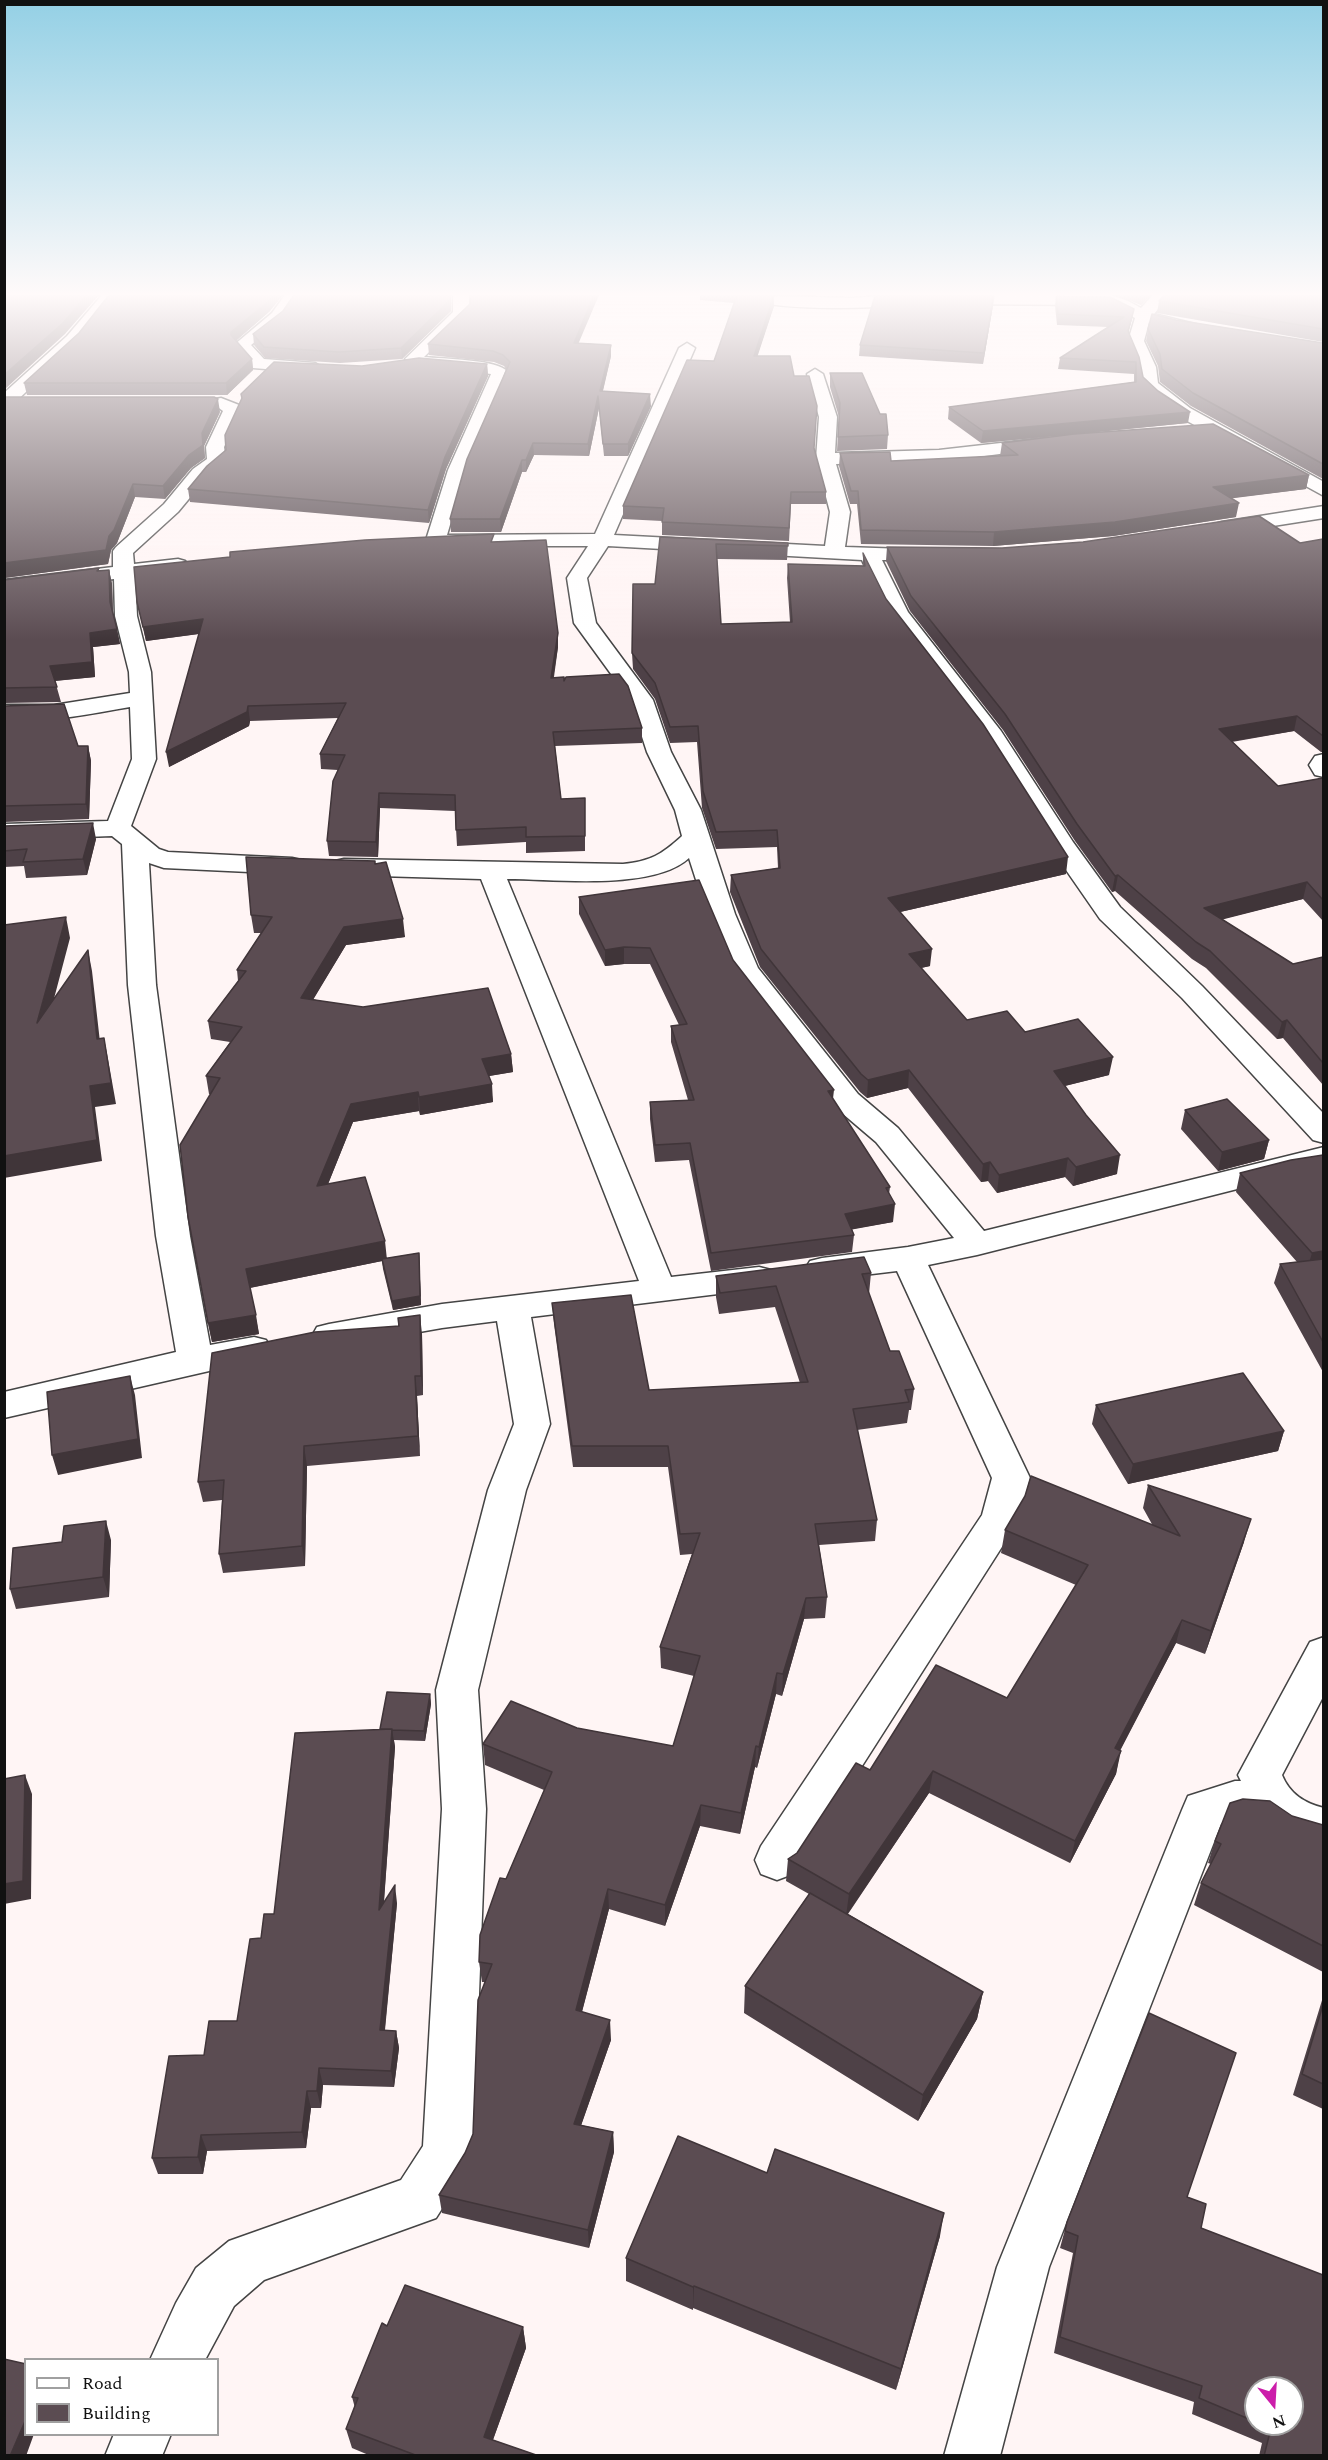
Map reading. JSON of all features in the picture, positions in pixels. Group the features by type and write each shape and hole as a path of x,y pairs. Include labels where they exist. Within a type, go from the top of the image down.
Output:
{"street":[{"path":"195,1360 173,1236 142,985 127,835 144,759 140,672 126,616 123,551 171,508 200,473 217,461 215,447 233,410"},
{"path":"436,540 458,470 484,410"},
{"path":"660,410 602,540 577,578 585,623 641,700 659,752 688,810 721,914 745,970 847,1101 887,1135 978,1244"},
{"path":"826,410 828,417 825,459 840,512 834,552"},
{"path":"1181,410 1323,490"},
{"path":"1181,431 1214,429"},
{"path":"825,459 939,456 1060,441"},
{"path":"1201,531 1323,512"},
{"path":"414,541 602,540 869,554 946,554"},
{"path":"869,554 898,613 993,736 1061,844 1110,913 1192,992 1323,1133"},
{"path":"4,586 202,561"},
{"path":"4,712 16,714 47,712 141,698"},
{"path":"1323,761 1321,765 1323,770"},
{"path":"4,832 127,835 150,854 164,860 179,862 491,872 623,872 649,869 671,860 695,838"},
{"path":"491,872 660,1291"},
{"path":"4,1405 195,1360 442,1316 660,1291 908,1258 978,1244 1323,1157"},
{"path":"777,1860 1000,1518 1011,1478 908,1258"},
{"path":"178,2358 215,2286 248,2260 418,2199 448,2153 465,1809 457,1690 507,1490 531,1424 512,1308"},
{"path":"1270,1802 1260,1775 1323,1654"},
{"path":"972,2456 1023,2266 1204,1810 1235,1800 1270,1802 1301,1822 1323,1828"},
{"path":"133,2456 141,2436"}],"building":[{"path":"4,410 213,410 202,433 203,445 189,455 163,486 133,484 114,530 109,536 106,550 4,563"},
{"path":"237,410 466,410 445,457 428,510 188,489 207,466 226,450 225,435"},
{"path":"489,410 595,410 588,444 533,443 526,460 522,460 500,519 450,519 467,459"},
{"path":"599,410 643,410 628,444 603,444"},
{"path":"665,410 817,410 814,448 826,492 791,492 789,528 662,522 664,508 623,506"},
{"path":"840,410 878,410 880,414 886,414 888,435 838,437"},
{"path":"953,410 1187,410 1190,412 983,431"},
{"path":"1224,410 1323,410 1323,464"},
{"path":"1213,424 1309,475 1213,487 1239,503 1115,522 994,532 861,530 858,491 851,491 840,453 890,452 891,461 1018,455 1002,443 1074,434"},
{"path":"1259,516 1300,543 1323,539 1323,736 1297,716 1219,729 1278,786 1323,778 1323,900 1307,882 1204,908 1293,964 1323,957 1323,1063 1287,1020 1282,1022 1210,951 1196,942 1118,875 1115,876 1077,824 1005,714 911,596 887,547 1002,548 1083,542"},
{"path":"494,534 491,542 546,540 558,633 551,678 564,677 564,681 566,677 619,674 628,686 642,728 553,732 561,799 585,798 585,836 526,837 526,827 456,830 455,795 379,793 376,842 327,841 333,781 345,755 320,754 346,703 248,706 247,712 166,752 203,619 143,627 137,602 134,567 230,557 230,552 365,540"},
{"path":"660,537 788,543 788,546 716,544 721,624 792,622 788,564 865,566 863,553 886,599 983,724 1068,857 888,898 932,949 909,954 967,1020 1007,1011 1025,1032 1078,1019 1113,1057 1054,1071 1086,1115 1120,1155 1076,1167 1068,1158 999,1175 990,1162 983,1164 909,1070 868,1080 861,1074 761,949 731,875 780,868 777,830 716,832 703,791 698,726 670,727 655,683 632,653 633,584 655,584"},
{"path":"99,568 97,571 109,570 110,602 117,629 90,633 92,662 50,666 57,687 4,688 4,580"},
{"path":"64,704 78,746 88,746 86,804 4,806 4,706"},
{"path":"93,823 83,859 23,862 27,849 4,851 4,826"},
{"path":"246,857 375,861 375,864 386,862 403,919 344,927 301,998 363,1007 488,988 511,1054 482,1059 492,1084 419,1097 418,1092 351,1104 317,1186 365,1177 385,1241 246,1269 256,1315 208,1323 188,1217 180,1145 220,1078 206,1076 242,1027 208,1021 246,971 237,970 272,917 251,915"},
{"path":"699,880 733,960 834,1090 828,1091 890,1187 886,1188 895,1204 845,1214 854,1235 711,1253 690,1143 655,1145 650,1102 694,1100 671,1026 687,1024 650,948 624,947 605,950 579,897"},
{"path":"66,917 37,1023 88,950 97,1039 104,1038 111,1083 90,1086 97,1140 4,1156 4,925"},
{"path":"1227,1099 1269,1140 1222,1152 1185,1110"},
{"path":"1323,1155 1323,1251 1312,1253 1240,1173 1291,1160"},
{"path":"419,1253 420,1296 392,1301 382,1259"},
{"path":"864,1257 871,1273 862,1274 890,1351 899,1351 914,1389 905,1390 909,1402 853,1409 877,1520 815,1524 827,1597 806,1598 783,1674 777,1673 759,1747 756,1746 741,1813 701,1805 665,1905 608,1889 576,2010 610,2020 574,2124 613,2132 588,2230 439,2195 465,2153 473,2134 478,2000 492,1964 479,1962 480,1935 500,1878 506,1879 552,1772 483,1744 511,1701 577,1728 673,1746 700,1656 660,1647 700,1533 680,1534 668,1446 572,1446 552,1303 631,1295 649,1390 808,1382 776,1286 720,1293 716,1276"},
{"path":"1323,1259 1323,1342 1280,1264"},
{"path":"420,1315 421,1376 415,1376 418,1436 304,1446 302,1546 219,1554 224,1480 198,1482 212,1353 315,1332 399,1326 398,1318"},
{"path":"1243,1373 1284,1431 1133,1464 1096,1405"},
{"path":"130,1376 138,1439 52,1455 47,1392"},
{"path":"1031,1476 1180,1536 1148,1485 1251,1519 1211,1631 1182,1620 1115,1748 1121,1751 1075,1841 933,1771 849,1894 788,1859 797,1853 856,1763 870,1770 936,1665 1007,1698 1088,1565 1005,1530 1025,1496"},
{"path":"106,1521 103,1577 10,1589 13,1548 62,1542 64,1526"},
{"path":"387,1692 430,1694 424,1731 380,1729"},
{"path":"392,1729 379,1910 395,1885 380,2030 396,2031 391,2071 319,2068 317,2091 307,2091 302,2132 201,2135 198,2157 152,2158 169,2056 204,2055 209,2021 237,2021 250,1939 261,1938 264,1914 274,1914 295,1733"},
{"path":"25,1775 23,1881 4,1884 4,1779"},
{"path":"1243,1799 1270,1801 1292,1816 1323,1825 1323,1946 1201,1883 1221,1844 1215,1841 1230,1803"},
{"path":"810,1893 983,1992 923,2095 745,1986"},
{"path":"1323,2005 1323,2084 1302,2074"},
{"path":"1149,2013 1236,2053 1187,2197 1206,2204 1201,2228 1323,2275 1323,2456 1264,2456 1269,2436 1304,2436 1304,2376 1244,2376 1244,2417 1199,2398 1202,2386 1060,2337 1078,2236 1065,2231"},
{"path":"678,2136 767,2173 775,2149 944,2213 901,2369 693,2287 626,2258"},
{"path":"405,2285 523,2327 484,2437 539,2456 418,2456 346,2429 358,2398 352,2397 382,2323 387,2326"},
{"path":"4,2359 24,2364 24,2424 10,2456 4,2456"}]}
